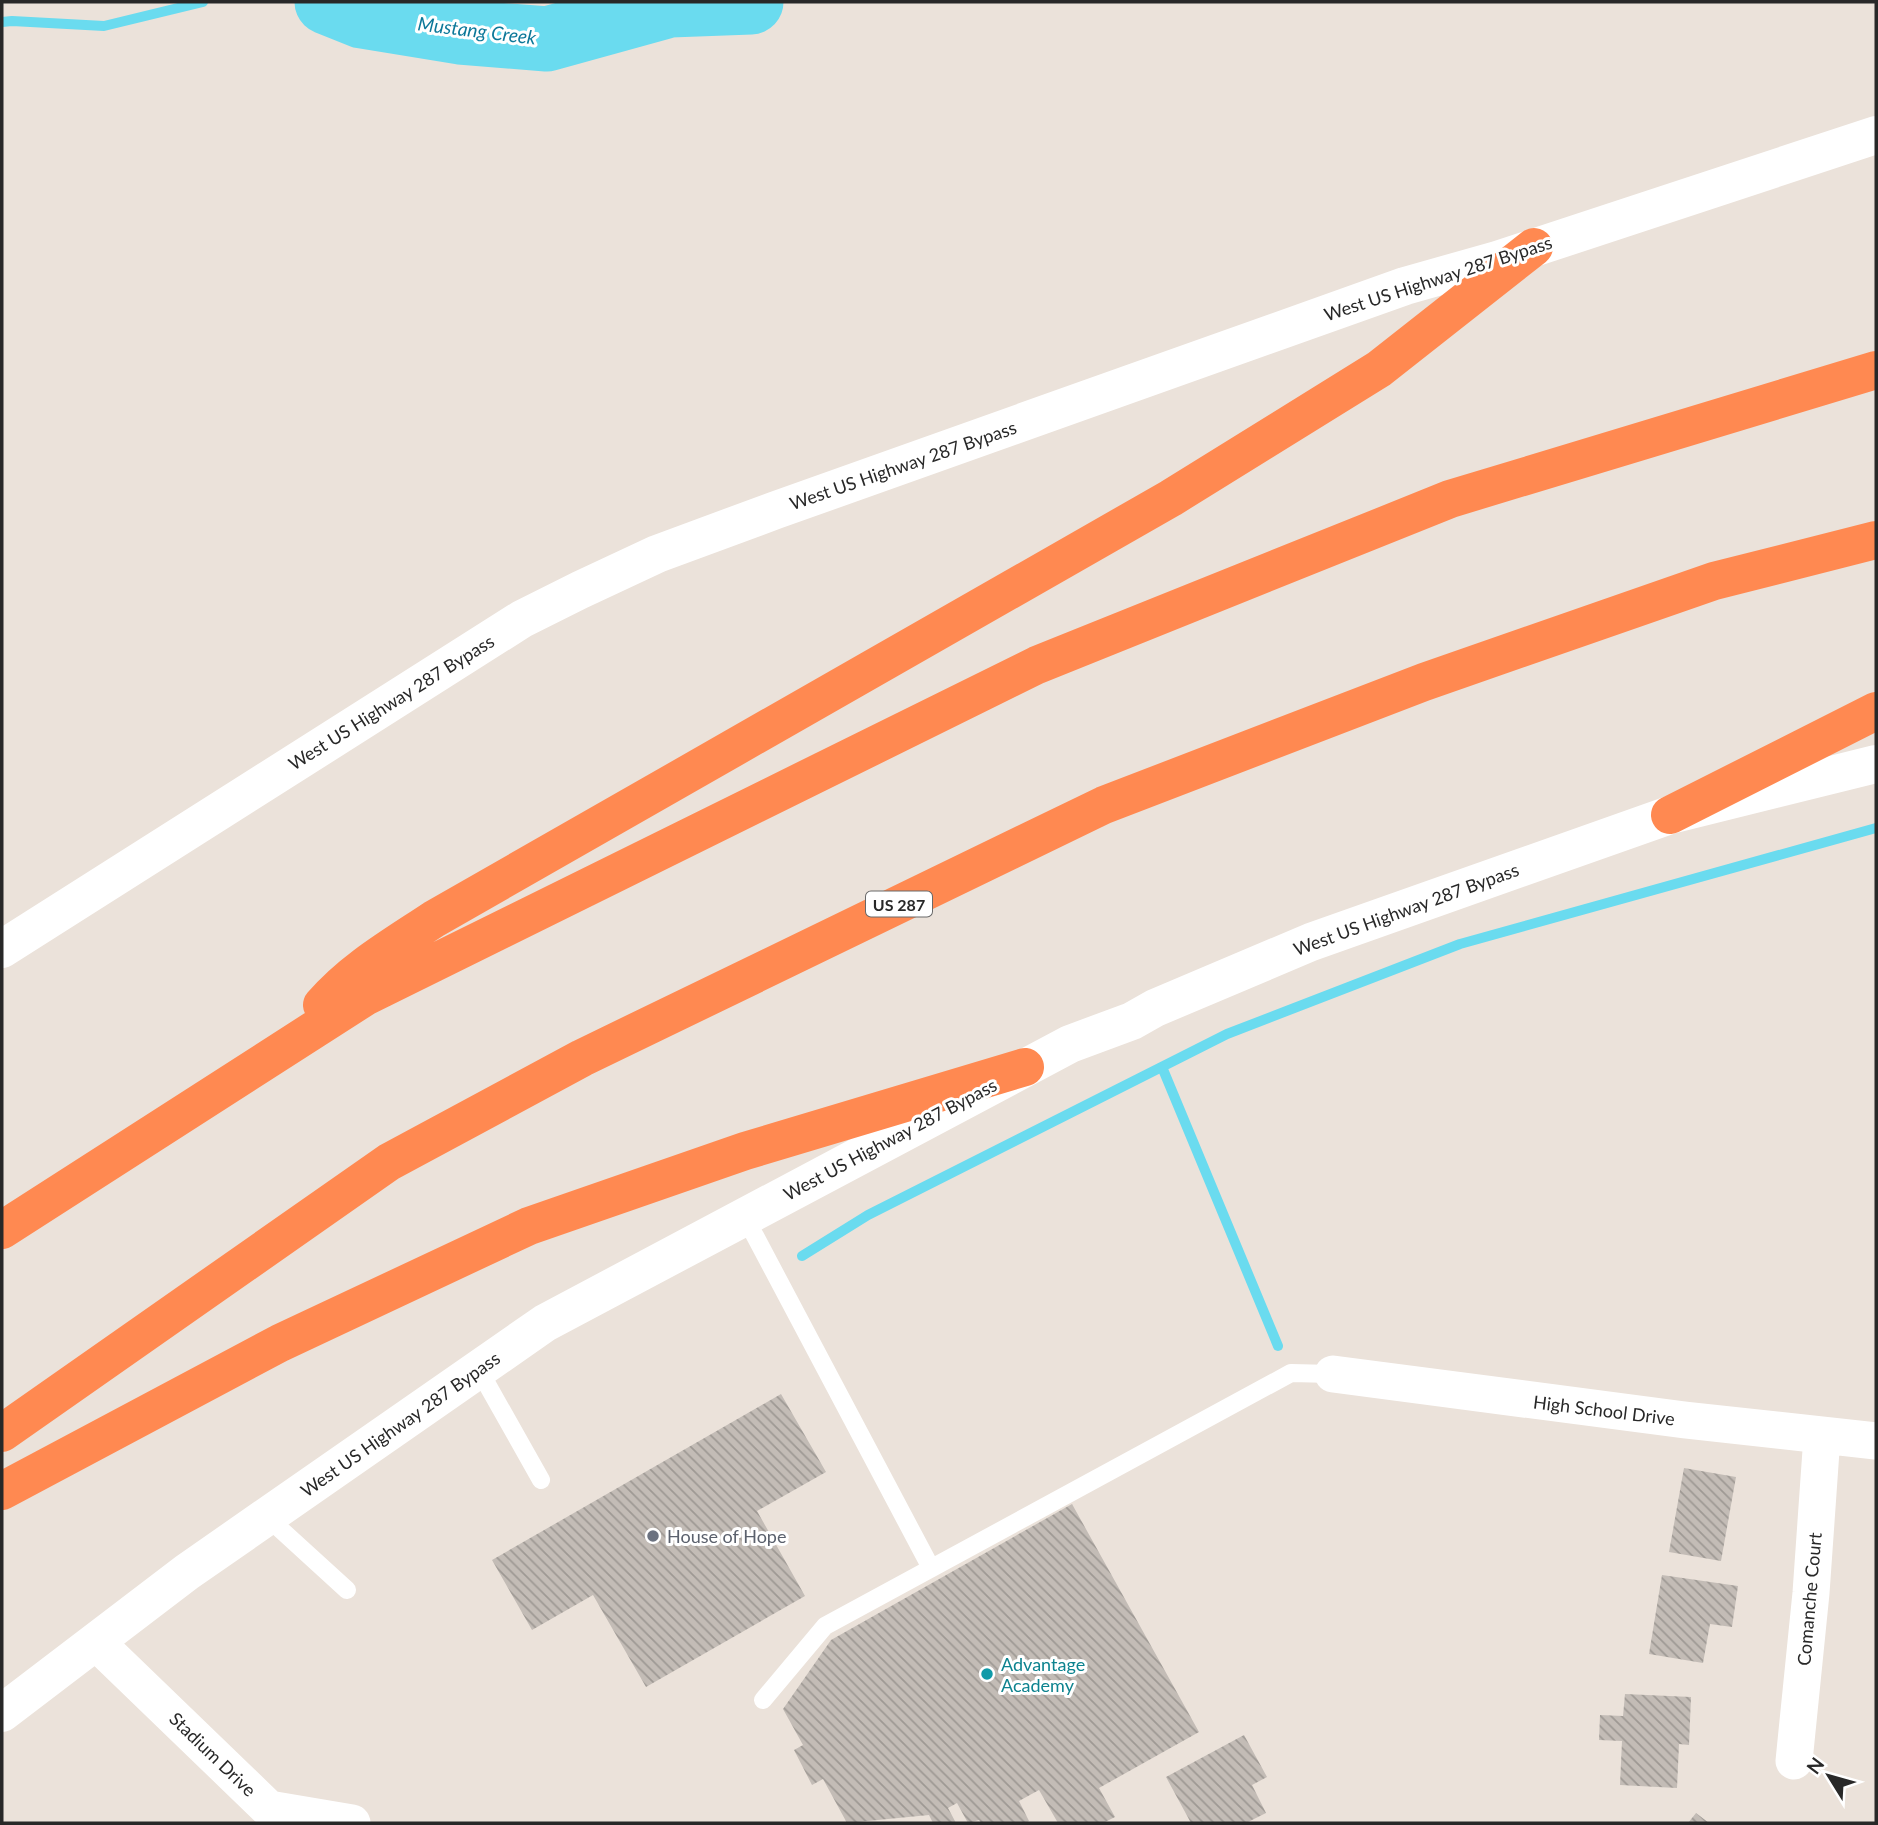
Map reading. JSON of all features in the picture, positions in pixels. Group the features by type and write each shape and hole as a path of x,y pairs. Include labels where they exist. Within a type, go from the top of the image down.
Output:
{"highway":[{"path":"291,1045 334,991 373,959 434,919 1171,498 1378,369 1534,247"},
{"path":"2,1230 365,997 1037,665 1450,499 1876,370"},
{"name":"US 287","path":"2,1433 389,1162 582,1058 1104,805 1424,682 1714,581 1876,540"},
{"path":"1670,815 1876,711"},
{"path":"2,1492 279,1343 529,1226 745,1151 1025,1067"}],"main road":[{"name":"West US Highway 287 Bypass","path":"2,949 522,619 657,554 1405,286 1534,247 1876,135"},
{"name":"West US Highway 287 Bypass","path":"2,1713 187,1572 545,1324 1070,1044 1132,1021 1155,1008 1311,942 1670,815 1876,764"}],"street":[{"name":"High School Drive","path":"1333,1374 1876,1441"},
{"name":"Comanche Court","path":"1794,1761 1811,1593 1822,1436"},
{"name":"Stadium Drive","path":"96,1642 269,1809 311,1820 352,1823"}],"lane":[{"path":"745,1217 931,1568"},
{"path":"479,1370 541,1480"},
{"path":"763,1700 825,1626 1291,1373 1333,1374"},
{"path":"267,1517 346,1590"}],"building":[{"name":"House of Hope","path":"781,1394 826,1472 757,1511 805,1596 646,1687 593,1595 532,1630 492,1560"},
{"path":"1684,1468 1736,1477 1721,1561 1669,1552"},
{"name":"Advantage Academy","path":"1072,1504 1199,1732 1099,1788 1115,1817 1103,1823 1058,1823 1039,1790 1019,1801 1029,1821 1026,1823 981,1823 979,1820 968,1823 957,1803 948,1808 956,1823 933,1823 929,1815 847,1823 823,1779 812,1785 794,1750 803,1745 783,1709 831,1640"},
{"path":"1662,1575 1738,1586 1732,1627 1710,1624 1703,1663 1649,1654"},
{"path":"1625,1694 1691,1697 1689,1745 1679,1744 1677,1788 1620,1785 1622,1741 1599,1740 1600,1715 1623,1716"},
{"path":"1244,1735 1267,1777 1252,1785 1266,1813 1246,1823 1191,1823 1166,1777"},
{"path":"1696,1813 1709,1823 1688,1823"}],"waterway":[{"path":"2,22 104,26 203,2"},
{"name":"Mustang Creek","path":"327,2 362,16 460,32 547,39 670,5 751,2"},
{"path":"802,1256 868,1215 1227,1034 1460,944 1876,828"},
{"path":"1162,1067 1278,1346"}],"place":[{"name":"House of Hope","path":"653,1536"},
{"name":"Advantage Academy","path":"987,1674"}]}
